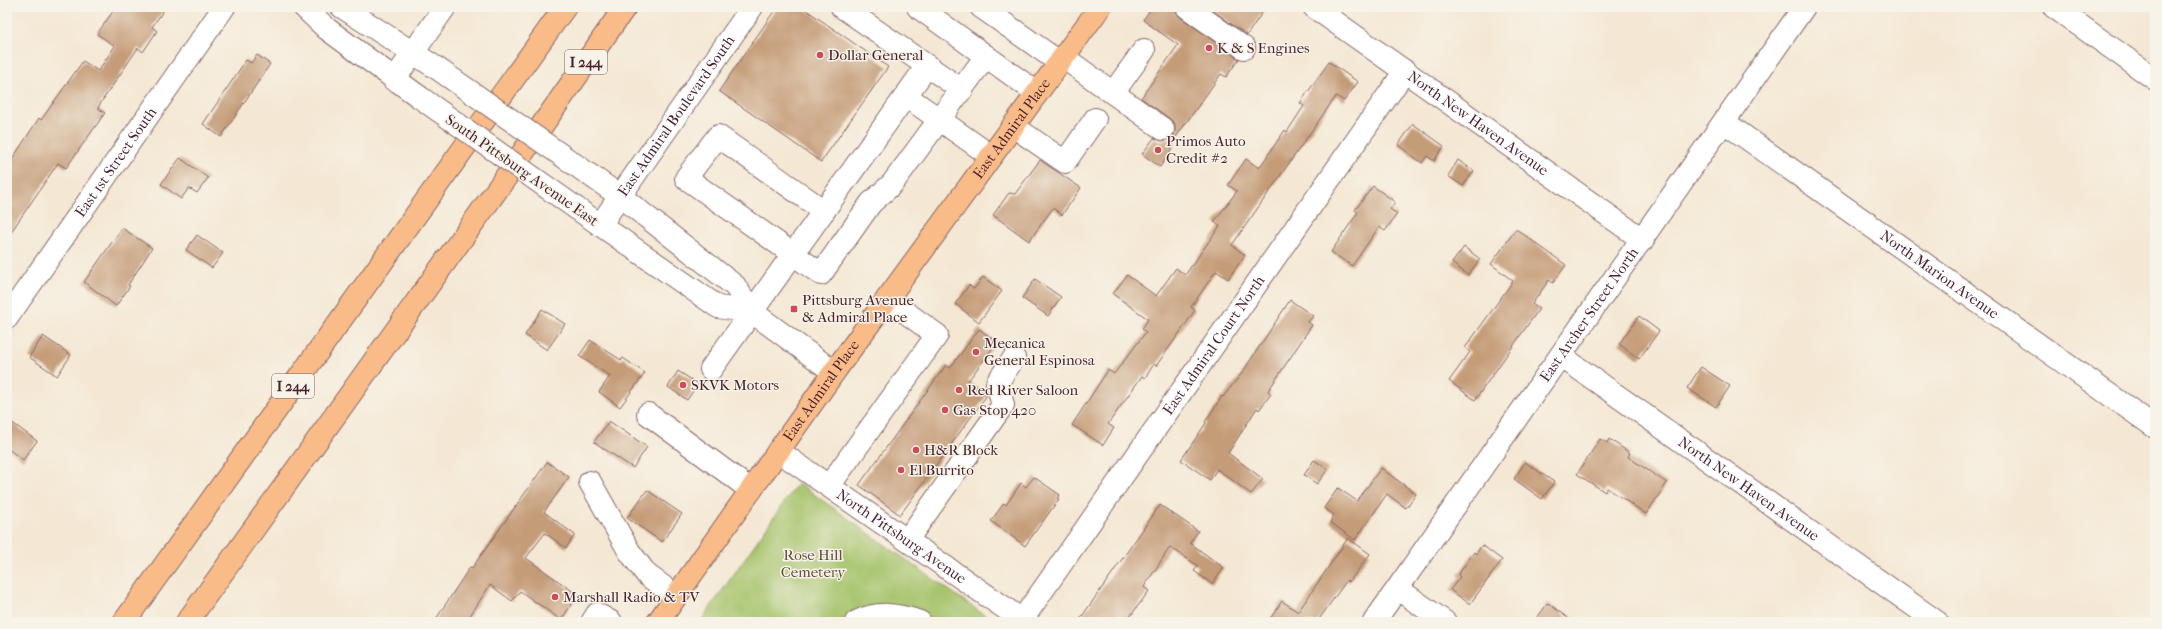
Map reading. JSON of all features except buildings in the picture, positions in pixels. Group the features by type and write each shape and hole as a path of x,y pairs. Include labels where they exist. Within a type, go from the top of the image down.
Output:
{"main road":[{"name":"I 244","path":"124,622 565,7"},
{"name":"I 244","path":"187,622 492,197 625,7"},
{"name":"East Admiral Place","path":"658,622 834,372 1100,7"}],"street":[{"name":"East 1st Street South","path":"7,318 224,7"},
{"name":"South Pittsburg Avenue East","path":"304,7 327,29 394,80 718,307 752,312"},
{"name":"South Pittsburg Avenue East","path":"342,7 414,52 620,196 736,286 752,312 834,372"},
{"path":"394,80 445,7"},
{"name":"East Admiral Boulevard South","path":"600,225 752,7"},
{"path":"842,7 962,90"},
{"path":"918,7 1037,93"},
{"path":"981,7 1061,60 1113,92 1163,130"},
{"path":"1187,7 1244,48"},
{"name":"North New Haven Avenue","path":"1314,7 1643,240"},
{"name":"East Archer Street North","path":"1374,622 1643,240 1804,7"},
{"path":"2054,7 2155,79"},
{"path":"1113,92 1144,50"},
{"path":"824,210 718,136 686,178 821,274 871,203 892,184 986,56"},
{"path":"711,369 927,66"},
{"name":"East Admiral Court North","path":"1023,621 1405,71"},
{"path":"906,96 991,156"},
{"path":"1013,126 1065,162 1095,119"},
{"name":"North Marion Avenue","path":"1724,122 2155,427"},
{"path":"829,486 937,334 888,298"},
{"name":"North New Haven Avenue","path":"1561,356 1937,622"},
{"path":"907,540 1003,405 997,383 1014,358"},
{"path":"648,414 751,490"},
{"name":"North Pittsburg Avenue","path":"778,451 1023,621"},
{"path":"590,482 629,551 647,575 676,596"},
{"path":"1398,589 1445,622"},
{"path":"592,622 597,614 611,622"},
{"path":"856,622 865,618 883,614 904,616 920,622"}],"green space":[{"name":"Rose Hill Cemetery","path":"798,483 994,622 700,622"}],"place":[{"name":"K & S Engines","path":"1209,48"},
{"name":"Dollar General","path":"820,55"},
{"name":"Primos Auto Credit #2","path":"1158,150"},
{"name":"Pittsburg Avenue & Admiral Place","path":"794,309"},
{"name":"Mecanica General Espinosa","path":"976,352"},
{"name":"SKVK Motors","path":"683,385"},
{"name":"Red River Saloon","path":"959,390"},
{"name":"Gas Stop 420","path":"945,410"},
{"name":"H&R Block","path":"916,450"},
{"name":"El Burrito","path":"901,470"},
{"name":"Marshall Radio & TV","path":"555,597"}]}
